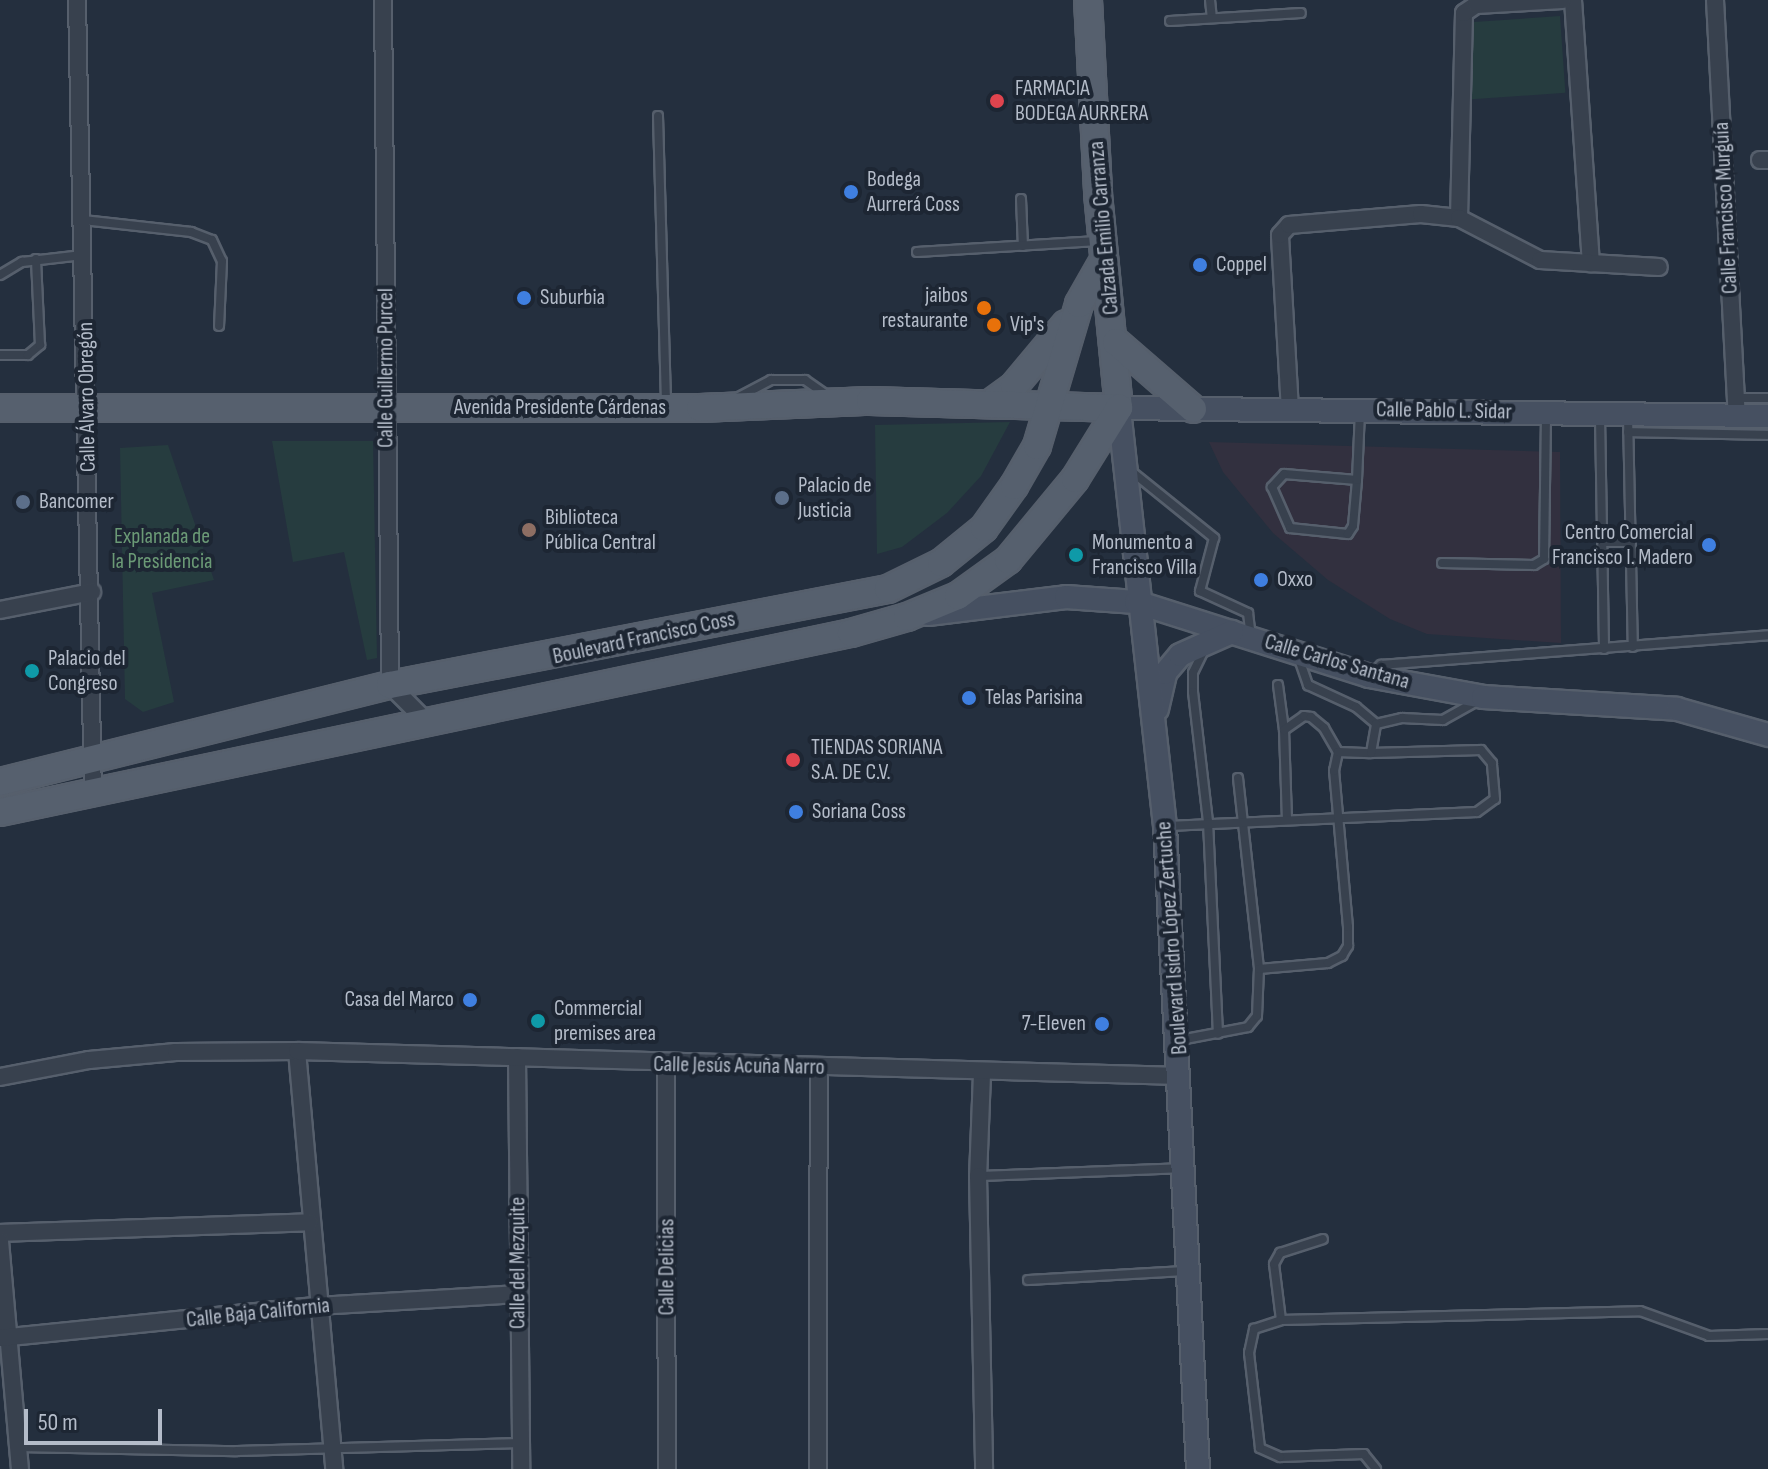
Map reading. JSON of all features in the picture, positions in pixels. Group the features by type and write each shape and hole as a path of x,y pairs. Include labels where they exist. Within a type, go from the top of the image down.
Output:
{"main road":[{"name":"Calzada Emilio Carranza","path":"1088,0 1103,250 1116,342 1119,408"},
{"name":"Boulevard Francisco Coss","path":"0,782 94,762 390,685 576,653 888,589 941,563 984,528 1014,486 1037,446 1079,304 1103,250"},
{"path":"991,403 1032,367 1079,304"},
{"path":"1116,342 1193,409"},
{"name":"Avenida Presidente Cárdenas","path":"0,408 666,408 834,402 1119,408"},
{"name":"Boulevard Francisco Coss","path":"0,812 591,685 851,633 907,617 958,596 1008,560 1075,479 1119,408"},
{"path":"591,685 609,670 752,615"},
{"path":"492,707 575,675 580,664 576,653"}],"street":[{"name":"Calle Álvaro Obregón","path":"77,0 92,592 93,794"},
{"name":"Calle Guillermo Purcel","path":"383,0 390,685"},
{"path":"1459,218 1464,13 1476,5 1563,0"},
{"path":"1573,0 1591,263"},
{"name":"Calle Francisco Murguía","path":"1715,0 1736,407"},
{"path":"1290,410 1282,230 1388,215 1459,218 1540,260 1659,267"},
{"name":"Calle Pablo L. Sidar","path":"1119,408 1600,412 1628,422 1736,407 1768,416"},
{"name":"Boulevard Isidro López Zertuche","path":"1119,408 1136,602 1165,826 1181,1076 1186,1271 1198,1469"},
{"path":"0,610 92,592"},
{"name":"Calle Carlos Santana","path":"907,617 1066,597 1136,602 1369,676 1483,697 1677,709 1768,735"},
{"path":"1154,726 1165,673 1180,655 1211,642 1242,635"},
{"path":"390,685 426,721"},
{"path":"297,1051 317,1306 334,1469"},
{"name":"Calle Jesús Acuña Narro","path":"0,1077 133,1056 297,1051 666,1065 819,1066 982,1074 1181,1076"},
{"name":"Calle del Mezquite","path":"517,1057 521,1469"},
{"name":"Calle Delicias","path":"666,1065 667,1469"},
{"path":"818,1469 819,1066"},
{"path":"982,1074 978,1176 984,1469"},
{"path":"0,1233 310,1222"},
{"path":"0,1241 4,1338 20,1469"},
{"name":"Calle Baja California","path":"4,1338 317,1306 517,1294"}],"lane":[{"path":"1210,0 1212,18"},
{"path":"1170,21 1301,13"},
{"path":"658,116 666,408"},
{"path":"1021,199 1023,246"},
{"path":"83,220 191,232 212,240 222,261 219,326"},
{"path":"917,252 1023,246 1103,250"},
{"path":"0,275 36,259 84,255"},
{"path":"0,355 28,355 40,345 36,259"},
{"path":"1736,407 1768,398"},
{"path":"1357,480 1284,474 1272,487 1290,528 1343,536 1353,526 1357,480 1360,410"},
{"path":"1442,563 1534,565 1544,559 1546,412"},
{"path":"1600,412 1604,649"},
{"path":"1633,647 1628,422 1768,435"},
{"path":"1124,466 1214,538 1200,591 1248,613 1242,635"},
{"path":"1603,542 1631,542"},
{"path":"1369,676 1381,665 1768,635"},
{"path":"1211,642 1193,673 1208,822 1218,1034"},
{"path":"1297,655 1308,685 1356,707 1376,724"},
{"path":"1278,685 1284,730 1287,820"},
{"path":"1376,724 1402,718 1443,720 1483,697"},
{"path":"1259,969 1328,963 1348,946 1336,818 1338,752 1311,717 1304,716 1284,730"},
{"path":"1371,753 1376,724"},
{"path":"1165,826 1477,812 1495,799 1492,763 1481,750 1338,752"},
{"path":"1179,1040 1248,1027 1257,1016 1259,969 1240,821 1238,778"},
{"path":"978,1176 1183,1168"},
{"path":"1281,1320 1274,1276 1280,1253 1323,1239"},
{"path":"1028,1280 1186,1271"},
{"path":"1376,1469 1364,1454 1280,1457 1260,1448 1250,1341 1261,1324 1281,1320 1640,1311 1709,1336 1768,1334"},
{"path":"18,1447 333,1450 521,1443"}],"shaded area":[{"path":"1209,442 1560,452 1561,643 1427,634 1390,619 1328,580 1273,533 1223,472"}],"green space":[{"path":"1560,16 1565,93 1472,99 1466,23"},
{"path":"1010,422 981,476 947,513 902,547 877,554 875,425"},
{"path":"272,441 373,441 377,658 367,660 344,552 293,562"},
{"name":"Explanada de la Presidencia","path":"168,445 214,580 152,593 174,702 143,712 125,699 120,448"}],"place":[{"name":"FARMACIA BODEGA AURRERA","path":"997,101"},
{"name":"Bodega Aurrerá Coss","path":"851,192"},
{"name":"Coppel","path":"1200,265"},
{"name":"Suburbia","path":"524,298"},
{"name":"jaibos restaurante","path":"984,308"},
{"name":"Vip's","path":"994,325"},
{"name":"Palacio de Justicia","path":"782,498"},
{"name":"Bancomer","path":"23,502"},
{"name":"Biblioteca Pública Central","path":"529,530"},
{"name":"Centro Comercial Francisco I. Madero","path":"1709,545"},
{"name":"Monumento a Francisco Villa","path":"1076,555"},
{"name":"Oxxo","path":"1261,580"},
{"name":"Palacio del Congreso","path":"32,671"},
{"name":"Telas Parisina","path":"969,698"},
{"name":"TIENDAS SORIANA S.A. DE C.V.","path":"793,760"},
{"name":"Soriana Coss","path":"796,812"},
{"name":"Casa del Marco","path":"470,1000"},
{"name":"Commercial premises area","path":"538,1021"},
{"name":"7-Eleven","path":"1102,1024"}]}
